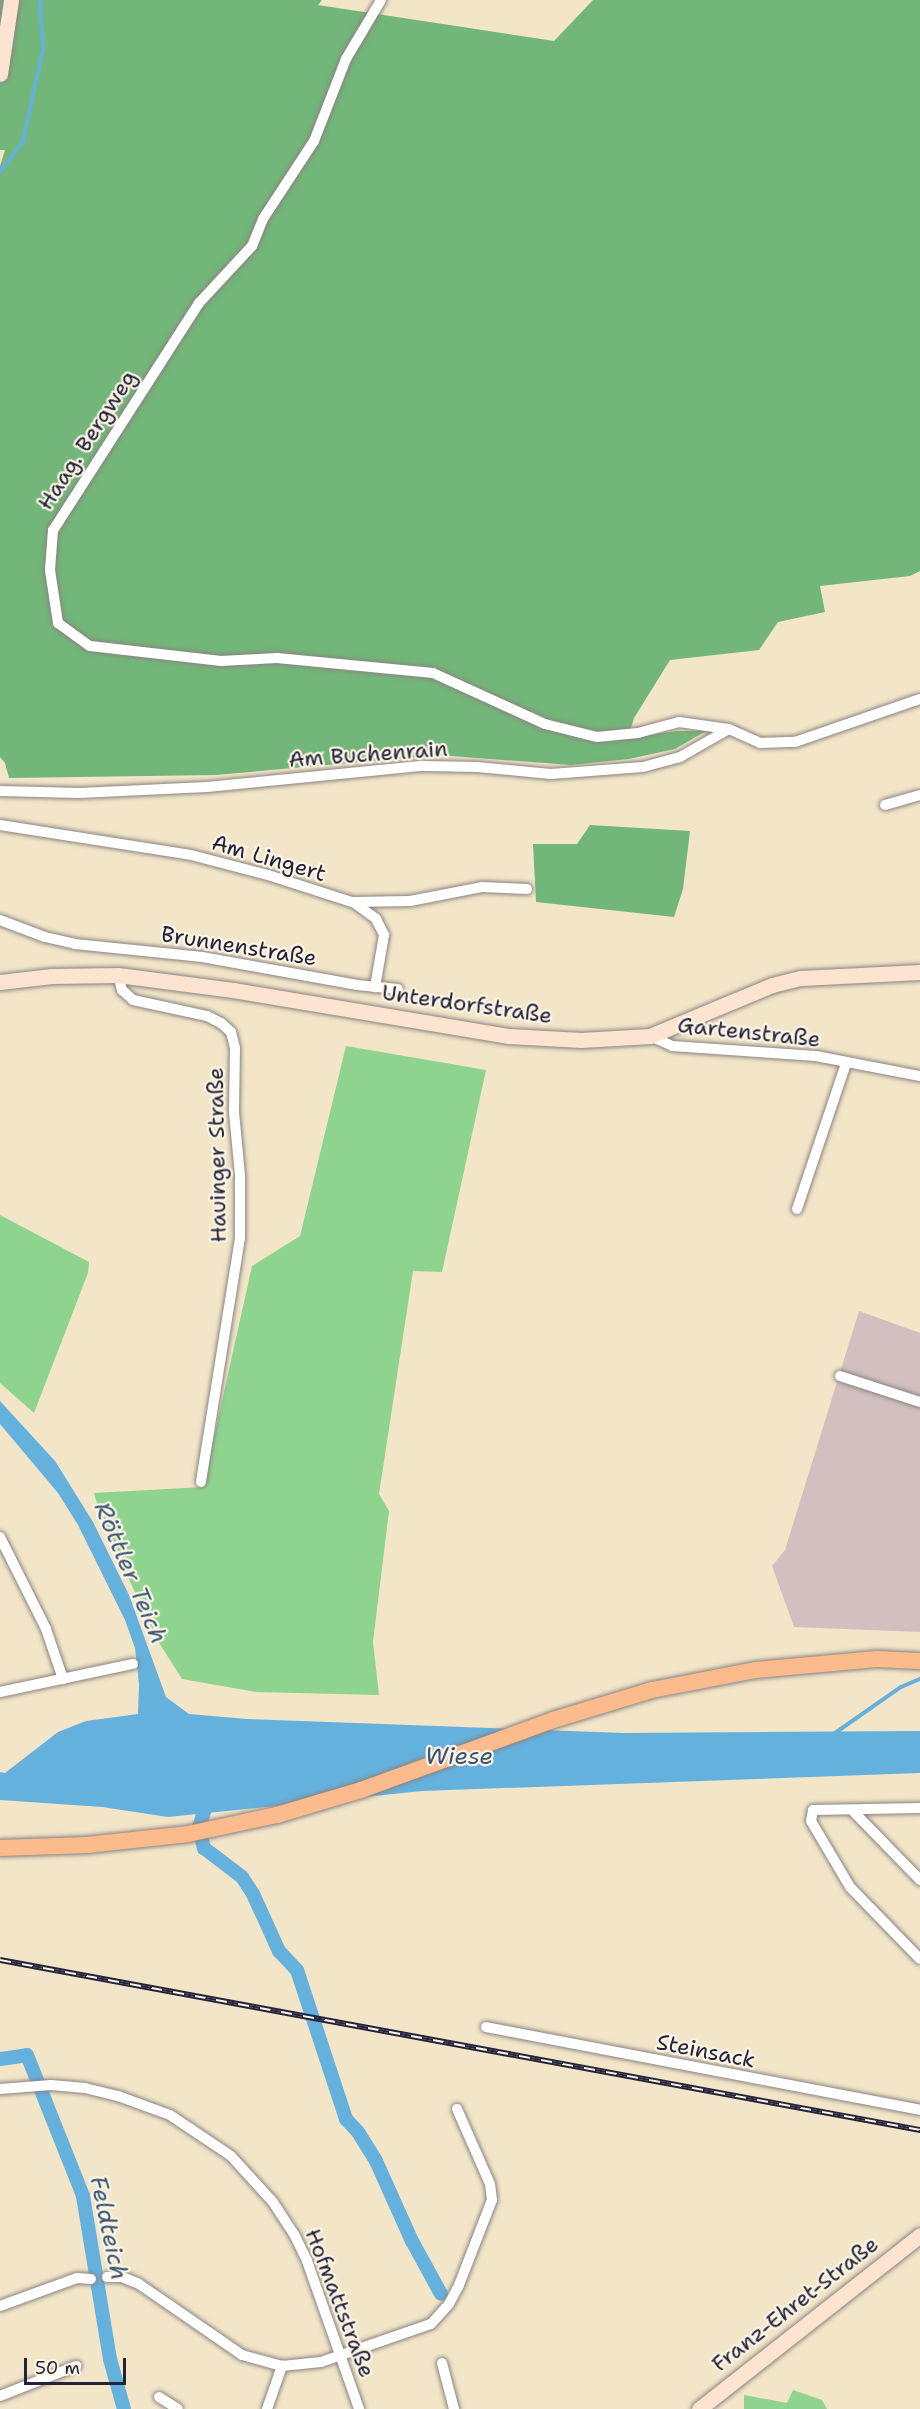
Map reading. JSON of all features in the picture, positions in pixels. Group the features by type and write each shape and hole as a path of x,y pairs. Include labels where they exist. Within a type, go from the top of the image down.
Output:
{"main road":[{"path":"0,1848 87,1845 188,1834 277,1815 361,1790 554,1720 652,1690 756,1670 877,1659 920,1660"}],"street":[{"path":"0,74 11,0"},
{"name":"Haag. Bergweg","path":"381,0 346,59 314,141 263,219 252,246 200,303 53,530 50,570 58,623 90,646 221,662 277,658 433,673 546,724 597,737 638,733 679,722 729,729 760,743 795,742 920,699"},
{"name":"Am Buchenrain","path":"0,791 79,793 207,787 423,766 477,767 551,774 643,767 680,757 729,729"},
{"path":"885,805 920,795"},
{"name":"Am Lingert","path":"0,825 191,855 268,875 352,902 410,901 482,887 527,889"},
{"path":"352,902 376,919 384,935 375,987"},
{"name":"Brunnenstraße","path":"0,920 45,937 75,944 202,957 375,987"},
{"name":"Unterdorfstraße","path":"0,982 52,976 118,975 233,990 518,1037 581,1040 650,1036 762,989 801,978 920,972"},
{"name":"Hauinger Straße","path":"118,975 122,990 133,1000 207,1016 221,1023 231,1032 235,1048 234,1112 240,1175 240,1238 201,1482"},
{"name":"Unterdorfstraße","path":"375,987 398,989"},
{"name":"Gartenstraße","path":"650,1036 672,1046 816,1056 920,1076"},
{"name":"Gartenstraße","path":"798,1209 846,1063"},
{"path":"840,1376 920,1402"},
{"path":"0,1537 46,1629 63,1679"},
{"path":"0,1692 133,1664"},
{"path":"920,1808 813,1810 811,1821 850,1887 920,1959"},
{"path":"852,1810 920,1881"},
{"name":"Steinsack","path":"486,2027 920,2110"},
{"name":"Hofmattstraße","path":"0,2089 51,2085 85,2088 118,2096 170,2115 231,2156 273,2202 294,2234 307,2261 359,2409"},
{"path":"107,2277 122,2277 139,2284 242,2355 282,2366 305,2365 341,2356 431,2324 449,2304 459,2285 492,2200 490,2184 457,2109"},
{"name":"Franz-Ehret-Straße","path":"699,2409 920,2235"},
{"path":"0,2306 77,2278 92,2279"},
{"path":"442,2363 454,2409"},
{"path":"0,2396 76,2366"},
{"path":"267,2409 282,2366"},
{"path":"159,2397 178,2409"}],"shaded area":[{"path":"859,1311 920,1333 920,1632 794,1627 772,1566 785,1550"}],"green space":[{"path":"0,0 322,0 318,5 554,41 593,0 920,0 920,571 910,576 820,586 825,612 778,622 759,650 670,660 634,718 628,738 677,731 706,731 675,749 629,759 571,765 438,755 216,775 9,778 5,763 0,757 0,166 5,150 0,150"},
{"path":"590,825 690,831 683,889 674,917 536,902 533,844 577,844"},
{"path":"346,1046 486,1070 442,1272 413,1271 379,1494 389,1511 373,1642 379,1695 256,1692 182,1679 156,1638 101,1518 94,1493 203,1487 252,1266 300,1236"},
{"path":"0,1215 89,1262 88,1273 34,1413 0,1383"},
{"path":"793,2390 822,2400 827,2409 744,2409 744,2395 787,2403"}],"water":[{"name":"Wiese","path":"0,1401 55,1461 93,1522 129,1595 166,1697 189,1714 247,1719 624,1733 920,1731 920,1773 422,1791 168,1817 102,1807 0,1800 0,1772 5,1773 58,1732 86,1721 138,1714 139,1684 135,1648 125,1620 78,1525 58,1493 0,1424"}],"waterway":[{"path":"0,172 23,141 43,49 40,0"},
{"path":"835,1733 901,1687 920,1679"},
{"path":"199,1797 205,1809 199,1827 204,1848 242,1877 253,1894 279,1951 297,1970 346,2119 358,2132 376,2161 412,2241 441,2294"},
{"name":"Feldteich","path":"0,2059 27,2055 83,2196 110,2359 124,2409"}],"railway":[{"path":"0,1960 920,2130"}],"water label":[{"name":"Röttler Teich","path":"130,1573"}]}
